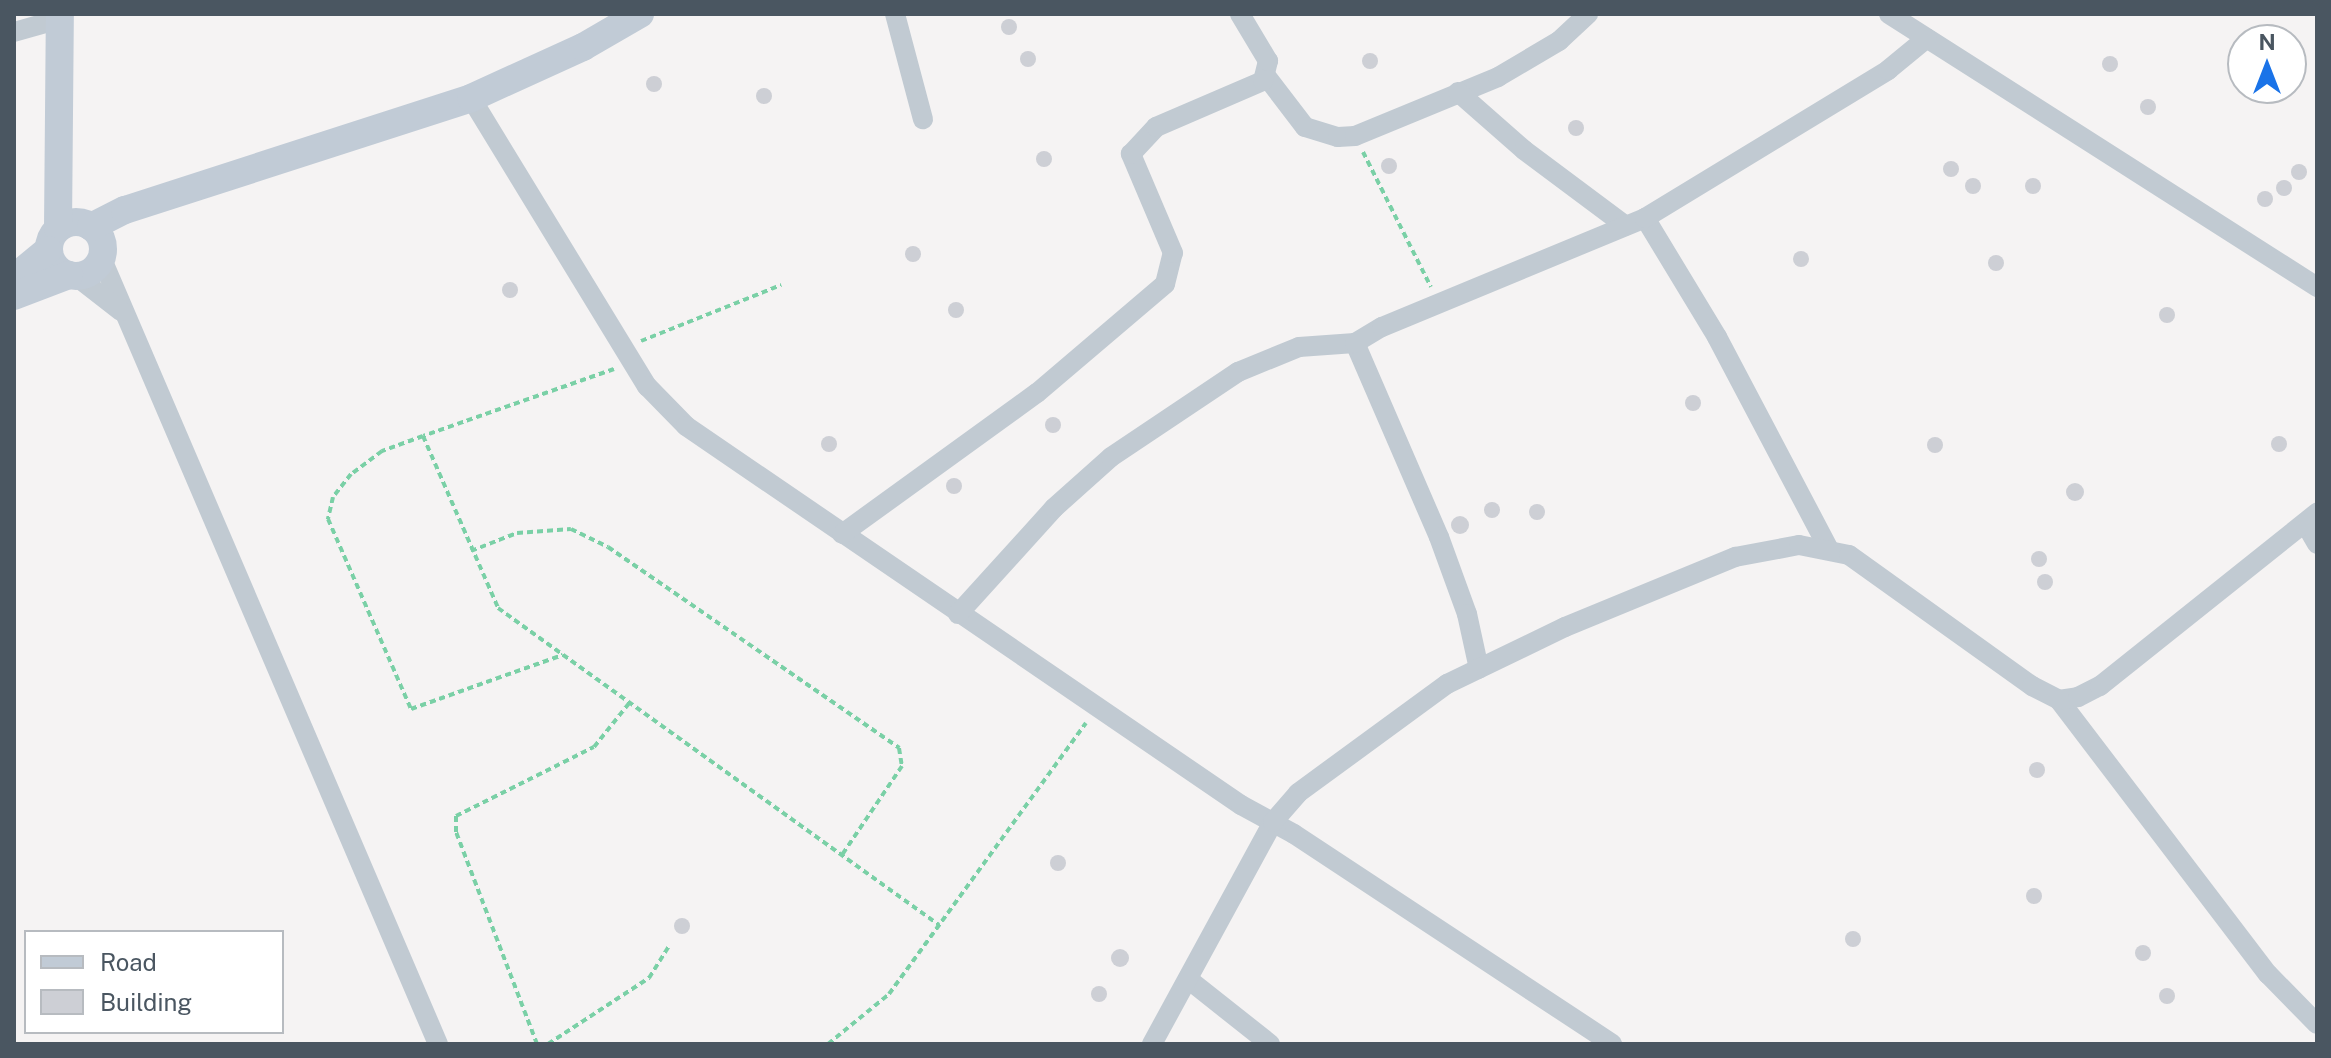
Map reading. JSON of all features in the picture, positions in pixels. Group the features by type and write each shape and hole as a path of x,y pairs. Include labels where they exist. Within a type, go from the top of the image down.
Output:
{"street":[{"path":"14,278 149,204 471,98 583,47 640,14"},
{"path":"895,14 923,119"},
{"path":"842,534 1037,393 1165,284 1173,253 1134,167 1135,145 1156,127 1257,87 1266,76 1268,61 1240,14"},
{"path":"1266,76 1305,127 1338,137 1355,136 1535,57 1588,14"},
{"path":"1889,14 2317,287"},
{"path":"14,32 60,16 61,165 89,273 14,296"},
{"path":"958,614 1054,508 1111,457 1238,372 1276,353 1355,343 1439,303 1645,218 1888,70 1927,38"},
{"path":"1458,92 1524,150 1626,226"},
{"path":"471,98 628,355 686,426 1097,707 1612,1044"},
{"path":"1645,218 1717,337 1829,549"},
{"path":"81,239 54,266 121,311"},
{"path":"81,239 121,311 438,1044"},
{"path":"1355,343 1439,537 1467,614 1479,669"},
{"path":"2059,700 2100,686 2311,518 2317,544"},
{"path":"1152,1044 1273,822 1325,770 1447,684 1735,557 1799,545 1849,555 2059,700 2268,974 2317,1024"},
{"path":"1188,979 1270,1044"}],"path":[{"path":"1355,136 1439,303"},
{"path":"564,655 411,709 328,519 333,497 351,474 382,451 628,355 781,285"},
{"path":"423,436 498,608 939,925"},
{"path":"471,551 517,533 571,529 608,547 899,748 902,766 842,855"},
{"path":"537,1044 456,832 456,816 594,747 630,702"},
{"path":"828,1044 889,994 1097,707"},
{"path":"548,1044 649,978 669,946"}],"building":[{"path":"1006,19 1012,19 1017,27 1015,33 1006,35 1001,30 1001,24"},
{"path":"1025,51 1031,51 1036,59 1034,65 1025,67 1020,62 1020,56"},
{"path":"1367,53 1373,53 1378,61 1376,67 1367,69 1362,64 1362,58"},
{"path":"2107,56 2113,56 2118,64 2116,70 2107,72 2102,67 2102,61"},
{"path":"651,76 657,76 662,84 660,90 651,92 646,87 646,81"},
{"path":"761,88 767,88 772,96 770,102 761,104 756,99 756,93"},
{"path":"2145,99 2151,99 2156,107 2154,113 2145,115 2140,110 2140,104"},
{"path":"1573,120 1579,120 1584,128 1582,134 1573,136 1568,131 1568,125"},
{"path":"1041,151 1047,151 1052,159 1050,165 1041,167 1036,162 1036,156"},
{"path":"1386,158 1392,158 1397,166 1395,172 1386,174 1381,169 1381,163"},
{"path":"1948,161 1954,161 1959,169 1957,175 1948,177 1943,172 1943,166"},
{"path":"2296,164 2302,164 2307,172 2305,178 2296,180 2291,175 2291,169"},
{"path":"1970,178 1976,178 1981,186 1979,192 1970,194 1965,189 1965,183"},
{"path":"2030,178 2036,178 2041,186 2039,192 2030,194 2025,189 2025,183"},
{"path":"2281,180 2287,180 2292,188 2290,194 2281,196 2276,191 2276,185"},
{"path":"2262,191 2268,191 2273,199 2271,205 2262,207 2257,202 2257,196"},
{"path":"910,246 916,246 921,254 919,260 910,262 905,257 905,251"},
{"path":"1798,251 1804,251 1809,259 1807,265 1798,267 1793,262 1793,256"},
{"path":"1993,255 1999,255 2004,263 2002,269 1993,271 1988,266 1988,260"},
{"path":"507,282 513,282 518,290 516,296 507,298 502,293 502,287"},
{"path":"953,302 959,302 964,310 962,316 953,318 948,313 948,307"},
{"path":"2164,307 2170,307 2175,315 2173,321 2164,323 2159,318 2159,312"},
{"path":"1690,395 1696,395 1701,403 1699,409 1690,411 1685,406 1685,400"},
{"path":"1050,417 1056,417 1061,425 1059,431 1050,433 1045,428 1045,422"},
{"path":"826,436 832,436 837,444 835,450 826,452 821,447 821,441"},
{"path":"2276,436 2282,436 2287,444 2285,450 2276,452 2271,447 2271,441"},
{"path":"1932,437 1938,437 1943,445 1941,451 1932,453 1927,448 1927,442"},
{"path":"951,478 957,478 962,486 960,492 951,494 946,489 946,483"},
{"path":"2075,483 2084,492 2075,501 2066,492"},
{"path":"1489,502 1495,502 1500,510 1498,516 1489,518 1484,513 1484,507"},
{"path":"1534,504 1540,504 1545,512 1543,518 1534,520 1529,515 1529,509"},
{"path":"1460,516 1469,525 1460,534 1451,525"},
{"path":"2036,551 2042,551 2047,559 2045,565 2036,567 2031,562 2031,556"},
{"path":"2042,574 2048,574 2053,582 2051,588 2042,590 2037,585 2037,579"},
{"path":"2034,762 2040,762 2045,770 2043,776 2034,778 2029,773 2029,767"},
{"path":"1055,855 1061,855 1066,863 1064,869 1055,871 1050,866 1050,860"},
{"path":"2031,888 2037,888 2042,896 2040,902 2031,904 2026,899 2026,893"},
{"path":"679,918 685,918 690,926 688,932 679,934 674,929 674,923"},
{"path":"1850,931 1856,931 1861,939 1859,945 1850,947 1845,942 1845,936"},
{"path":"2140,945 2146,945 2151,953 2149,959 2140,961 2135,956 2135,950"},
{"path":"1120,949 1129,958 1120,967 1111,958"},
{"path":"1096,986 1102,986 1107,994 1105,1000 1096,1002 1091,997 1091,991"},
{"path":"2164,988 2170,988 2175,996 2173,1002 2164,1004 2159,999 2159,993"}]}
